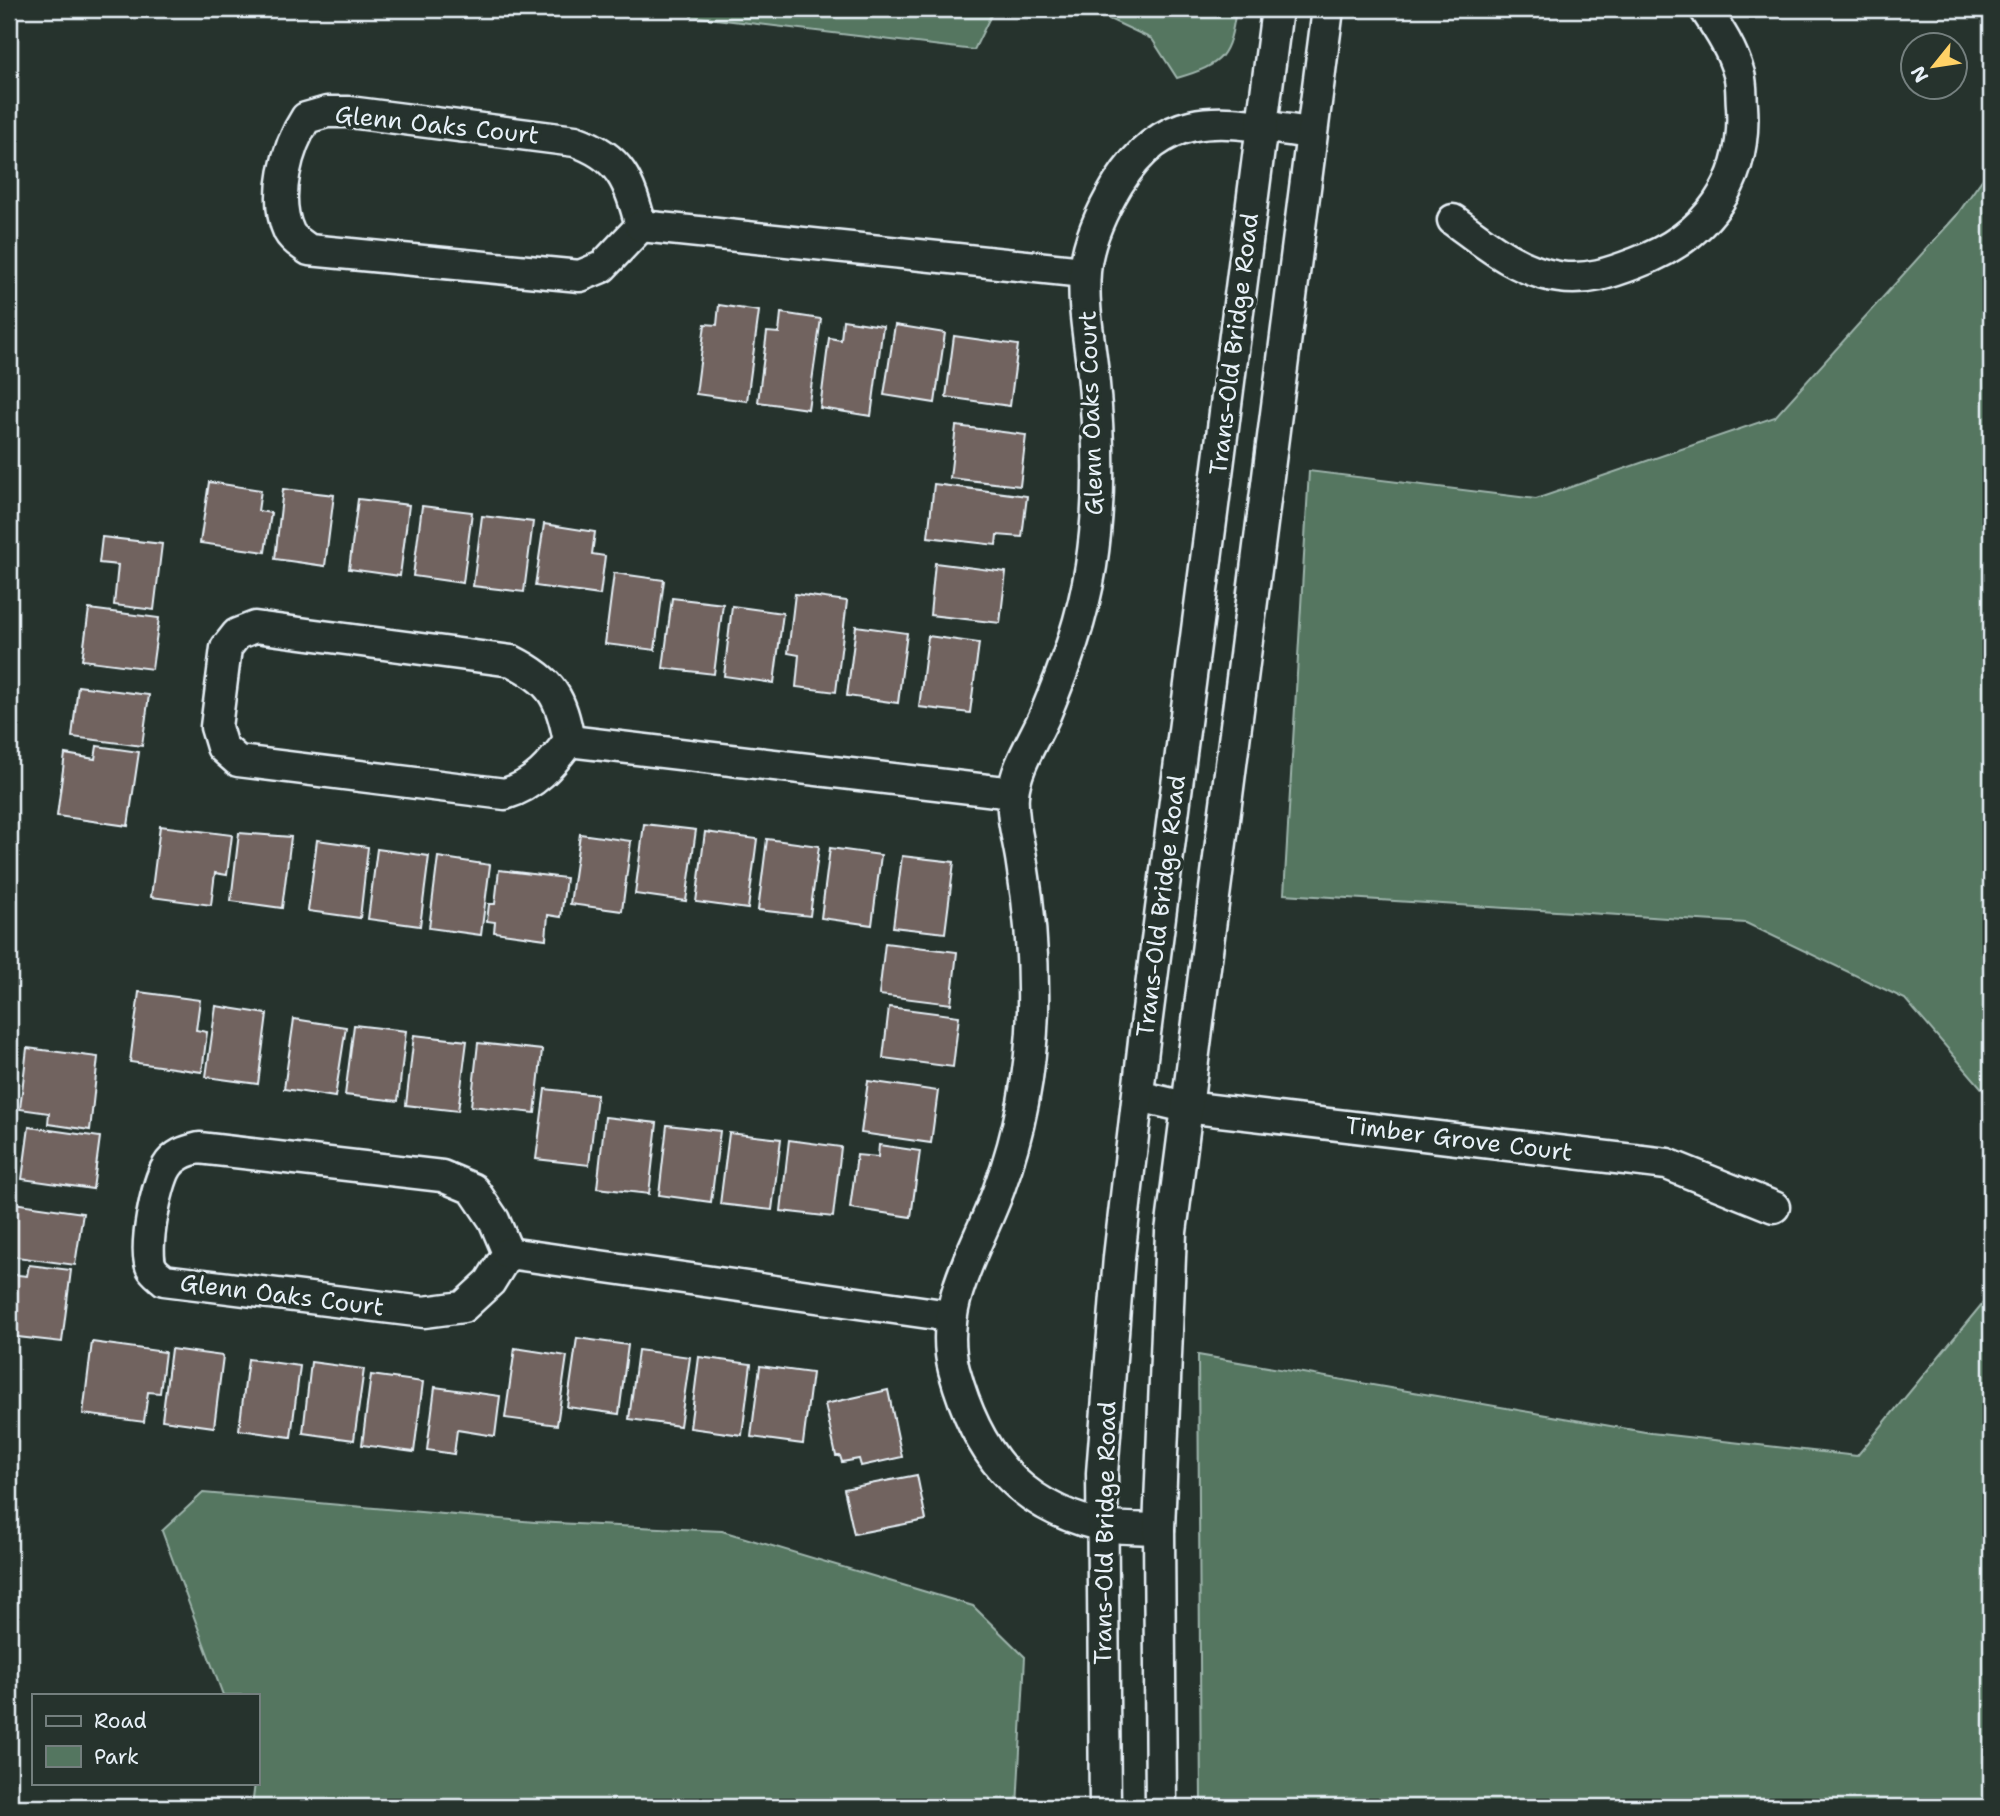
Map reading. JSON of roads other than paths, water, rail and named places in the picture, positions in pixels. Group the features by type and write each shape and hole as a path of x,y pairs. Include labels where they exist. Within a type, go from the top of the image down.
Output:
{"street":[{"name":"Trans-Old Bridge Road","path":"1105,1807 1102,1473 1117,1284 1138,1096 1277,9"},
{"name":"Trans-Old Bridge Road","path":"1161,1807 1159,1529 1171,1231 1328,9"},
{"path":"1453,220 1512,263 1558,277 1598,277 1647,259 1688,238 1722,198 1739,164 1743,125 1740,76 1726,40 1704,9"},
{"name":"Glenn Oaks Court","path":"327,112 349,112 575,141 594,147 617,163 633,195 641,226 602,267 580,276 550,276 309,250 290,235 281,203 293,138 306,118 327,112"},
{"name":"Glenn Oaks Court","path":"1159,1529 1102,1525 1057,1512 1031,1497 1006,1477 983,1444 963,1397 953,1366 950,1316 963,1271 999,1189 1016,1135 1030,1069 1032,957 1013,793 1064,666 1083,607 1091,566 1096,513 1096,398 1084,272 1093,237 1120,180 1158,141 1182,127 1209,120 1311,132"},
{"path":"641,226 1084,272"},
{"path":"255,627 513,661 540,675 553,693 565,716 569,741 555,760 525,788 505,794 238,761 222,747 216,727 226,648 237,634 255,627"},
{"path":"569,741 1013,793"},
{"name":"Timber Grove Court","path":"1138,1096 1186,1107 1667,1164 1774,1207"},
{"name":"Glenn Oaks Court","path":"199,1148 442,1176 473,1189 494,1220 508,1253 490,1282 463,1307 424,1312 164,1280 151,1268 148,1251 158,1184 168,1164 181,1153 199,1148"},
{"path":"508,1253 950,1316"}]}
